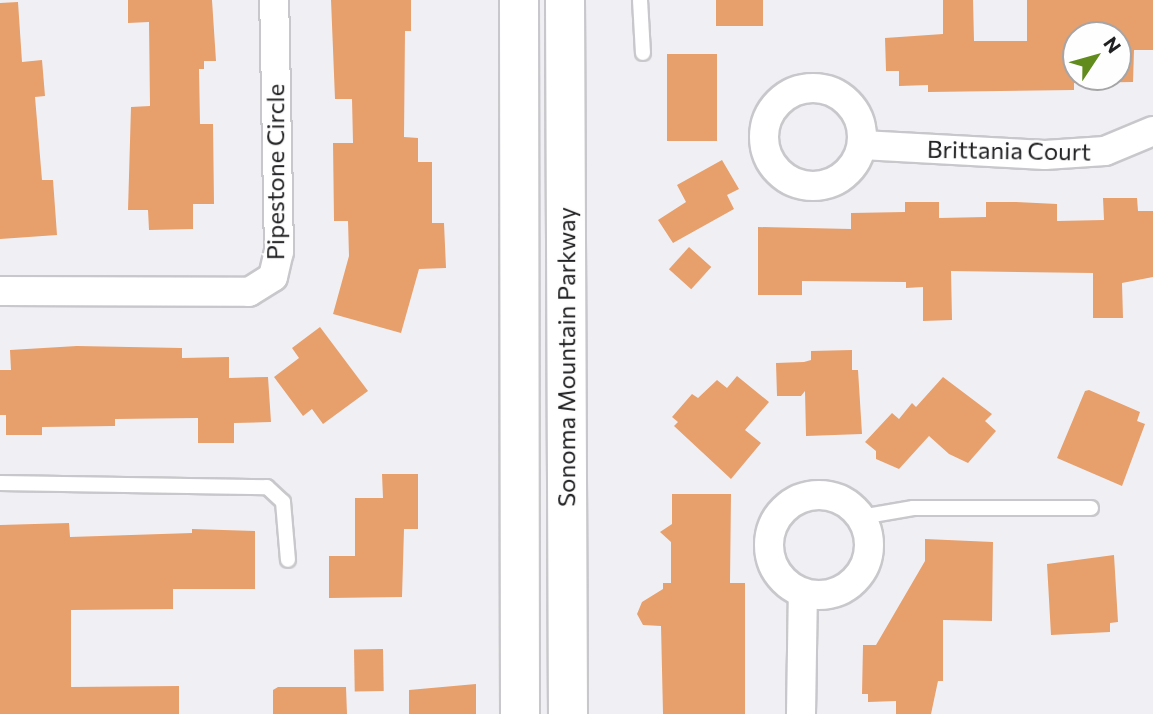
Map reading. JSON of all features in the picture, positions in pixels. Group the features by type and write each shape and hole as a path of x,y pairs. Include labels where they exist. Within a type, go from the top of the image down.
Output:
{"main road":[{"name":"Sonoma Mountain Parkway","path":"519,0 520,714"},
{"name":"Sonoma Mountain Parkway","path":"565,0 568,714"}],"street":[{"name":"Pipestone Circle","path":"0,291 248,292 273,276 279,252 274,0"},
{"name":"Brittania Court","path":"862,145 1045,155 1105,151 1153,131"},
{"path":"817,494 840,499 861,517 869,545 860,574 839,591 803,593 778,575 768,551 775,519 791,502 817,494"},
{"path":"801,714 803,593"}],"lane":[{"path":"640,0 643,53"},
{"path":"0,483 267,487 284,502 288,559"},
{"path":"861,517 913,508 1091,508"}],"building":[{"path":"128,0 212,0 216,61 204,61 204,69 199,69 200,124 213,124 214,204 193,204 193,229 149,230 148,210 128,210 131,107 150,106 149,22 128,23"},
{"path":"331,0 411,0 411,31 405,31 404,137 418,138 418,162 432,162 432,223 444,223 446,268 419,269 401,333 333,314 349,256 348,221 334,221 333,143 353,143 352,99 335,99"},
{"path":"716,0 763,0 763,26 716,26"},
{"path":"943,0 973,0 974,41 1027,41 1027,0 1153,0 1153,50 1134,50 1133,82 1132,21 1062,21 1062,90 928,92 928,85 899,86 899,71 886,71 885,38 943,34"},
{"path":"18,2 22,62 42,60 45,96 35,97 42,180 53,180 57,235 0,239 0,3"},
{"path":"667,54 717,54 717,141 667,141"},
{"path":"722,160 739,189 727,195 734,209 673,243 658,220 686,202 677,185"},
{"path":"1103,198 1137,198 1138,211 1153,211 1153,277 1122,283 1123,318 1093,318 1093,273 951,271 952,320 923,321 923,287 906,288 906,282 802,281 802,295 758,295 758,227 851,229 851,213 905,212 905,202 939,202 939,218 986,217 986,202 1016,202 1057,204 1057,221 1104,220"},
{"path":"689,247 711,267 691,289 669,269"},
{"path":"320,327 368,391 323,424 312,409 303,416 274,377 299,358 292,348"},
{"path":"77,346 182,348 182,358 229,357 229,378 268,377 271,422 234,423 234,443 198,443 198,418 115,419 115,426 42,427 42,435 6,435 6,415 0,415 0,370 11,370 10,350"},
{"path":"852,350 852,370 858,370 862,434 806,436 805,391 801,396 777,396 776,363 811,360 811,351"},
{"path":"737,376 769,402 745,430 761,443 731,479 674,426 678,422 672,417 692,394 698,398 717,380 727,388"},
{"path":"943,377 992,414 985,421 996,431 968,463 949,454 929,436 899,469 876,459 876,451 865,442 892,413 899,419 912,403 916,407"},
{"path":"1089,390 1140,412 1137,421 1145,424 1122,486 1057,458 1085,391"},
{"path":"382,474 418,474 418,529 404,529 402,597 329,598 329,556 355,556 355,498 383,498"},
{"path":"672,494 731,494 730,583 745,583 745,714 663,714 661,626 643,625 637,614 642,602 663,589 663,583 671,583 671,542 660,532 672,524"},
{"path":"69,523 70,537 192,533 192,529 255,531 255,589 173,589 173,609 71,610 71,687 179,686 179,714 0,714 0,525"},
{"path":"925,539 993,542 992,621 943,620 943,681 938,681 931,714 896,714 896,701 868,702 868,694 862,694 863,645 876,645 925,561"},
{"path":"1114,555 1118,622 1110,623 1110,632 1051,635 1047,564"},
{"path":"383,649 384,691 355,691 354,650"},
{"path":"476,684 476,714 409,714 409,690"},
{"path":"278,687 346,687 347,714 273,714 273,690"}]}
